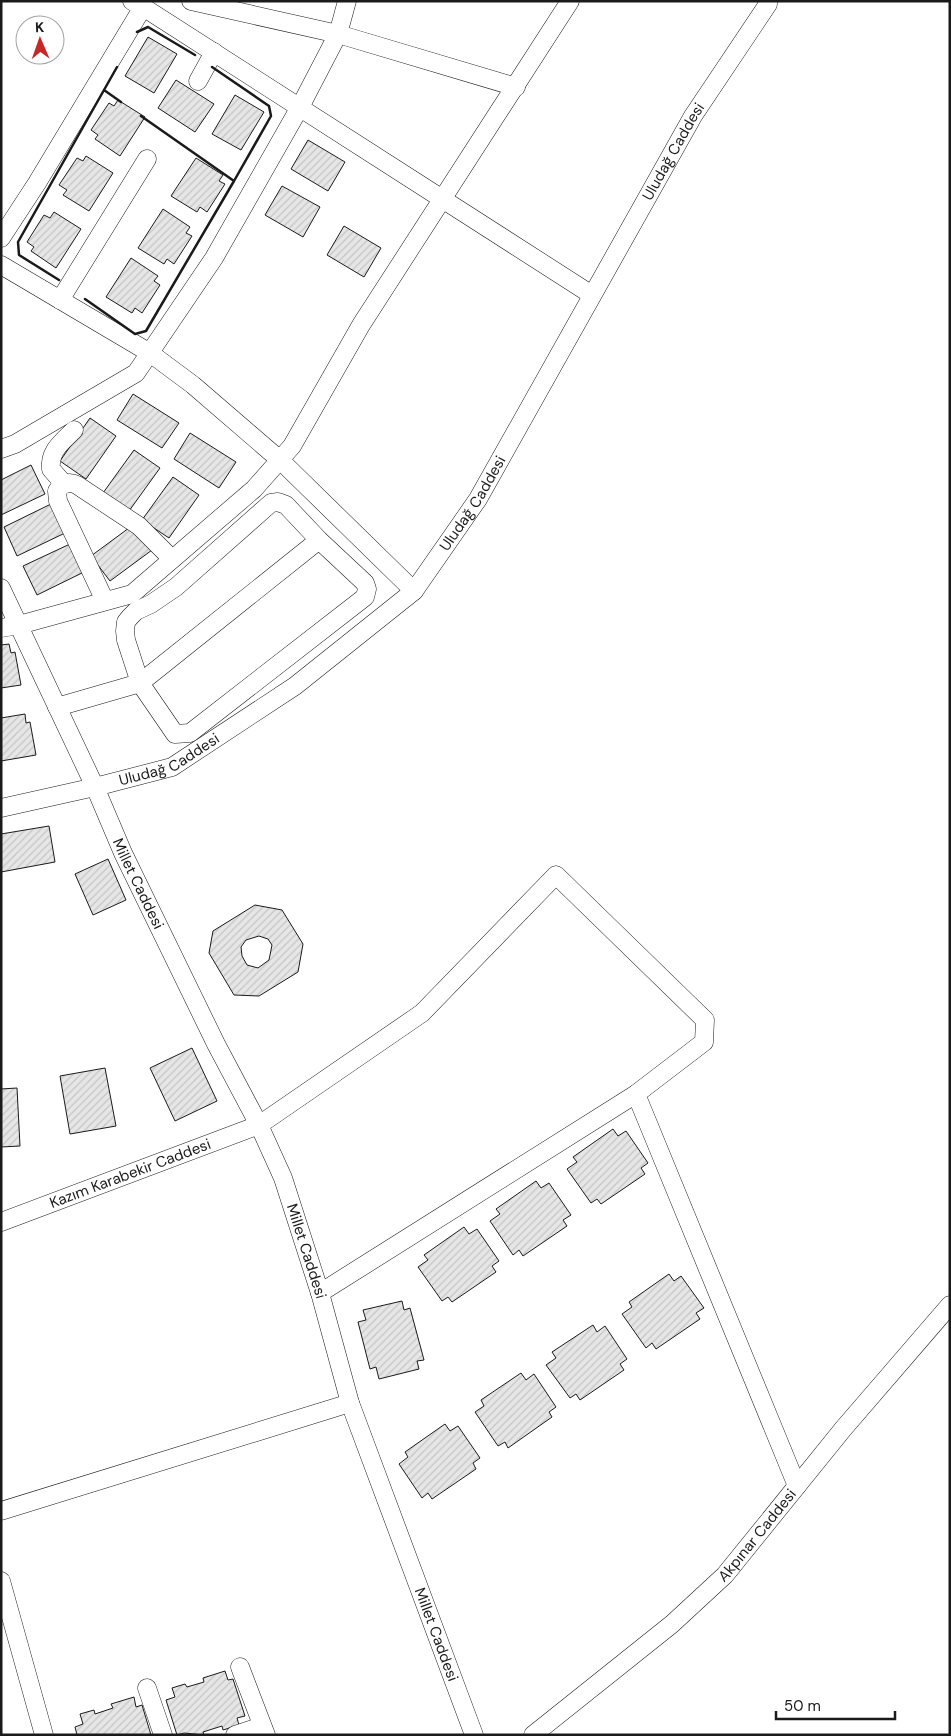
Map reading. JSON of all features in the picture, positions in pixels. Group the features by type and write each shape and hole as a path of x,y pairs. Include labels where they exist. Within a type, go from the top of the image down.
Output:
{"street":[{"path":"191,1 338,34 516,87"},
{"path":"1,449 15,444 136,373 214,258 300,107 338,34 347,1"},
{"path":"1,628 19,625 132,594 254,489 292,446 361,325 570,1"},
{"name":"Uludağ Caddesi","path":"1,808 172,767 295,686 414,591 478,499 693,116 768,3"},
{"path":"1,238 37,183 138,4 592,295"},
{"path":"198,81 214,52"},
{"path":"60,300 148,159"},
{"path":"1,266 150,353 192,385 280,460 414,591"},
{"path":"64,484 51,469 51,457 55,449 74,430"},
{"path":"105,602 58,501 58,491 64,484 68,482 77,484 139,526 172,559"},
{"path":"271,502 286,505 319,540 365,583 367,589 365,597 190,733 175,734 140,683 126,640 125,631 130,617 136,611 151,604 176,587 271,502"},
{"path":"57,707 140,683 319,540"},
{"name":"Millet Caddesi","path":"1,588 95,787 123,853 216,1044 259,1125 283,1178 320,1293 350,1403 474,1735"},
{"name":"Kazım Karabekir Caddesi","path":"1,1222 259,1125 422,1012 556,875 705,1020 704,1042 636,1094"},
{"path":"320,1293 636,1094 797,1486"},
{"name":"Akpınar Caddesi","path":"533,1735 672,1624 725,1575 843,1429 950,1305"},
{"path":"1,1511 350,1403"},
{"path":"1,1581 44,1735"},
{"path":"235,1735 264,1730 240,1666"},
{"path":"147,1688 163,1735"}],"building":[{"path":"148,37 177,54 154,93 125,76"},
{"path":"176,80 214,104 195,132 158,108"},
{"path":"235,95 264,112 241,150 212,134"},
{"path":"118,100 145,117 120,156 95,139 98,135 91,130 109,103 114,106"},
{"path":"308,140 345,162 328,191 291,169"},
{"path":"86,156 113,173 89,211 63,195 67,190 59,185 77,158 83,161"},
{"path":"196,158 223,175 219,181 225,184 207,212 200,207 197,212 171,196"},
{"path":"282,186 320,207 303,237 265,215"},
{"path":"163,209 190,227 186,233 192,236 174,264 167,259 164,264 138,248"},
{"path":"54,212 81,229 56,268 31,251 34,247 27,242 44,215 50,218"},
{"path":"344,226 381,248 364,277 327,255"},
{"path":"131,258 158,276 154,281 160,285 142,313 135,308 132,313 106,297"},
{"path":"133,394 179,423 162,448 117,420"},
{"path":"90,418 116,436 86,479 60,461"},
{"path":"190,433 236,462 219,488 174,459"},
{"path":"134,450 160,468 129,511 103,493"},
{"path":"31,465 45,494 1,515 1,480"},
{"path":"173,477 199,495 169,538 142,520"},
{"path":"51,504 65,533 17,556 4,527"},
{"path":"133,525 152,550 110,581 91,556"},
{"path":"70,544 84,572 37,595 23,566"},
{"path":"9,644 11,653 15,652 21,685 1,688 1,645"},
{"path":"25,714 26,723 30,722 36,755 1,761 1,718"},
{"path":"49,826 55,862 1,872 1,834"},
{"path":"108,859 126,900 93,915 75,874"},
{"path":"255,905 282,910 303,944 298,972 259,996 234,995 209,953 213,931","holes":["259,936 268,939 272,945 269,960 258,968 247,965 242,956 241,947 246,940"]},
{"path":"192,1048 217,1101 175,1121 150,1068"},
{"path":"105,1068 116,1126 70,1134 60,1076"},
{"path":"17,1088 20,1146 1,1147 1,1089"},
{"path":"613,1129 618,1136 626,1131 648,1163 641,1168 645,1174 601,1204 597,1199 591,1203 567,1169 577,1162 573,1157"},
{"path":"536,1181 541,1188 549,1183 571,1215 563,1220 567,1226 523,1256 519,1250 513,1255 490,1221 500,1214 496,1209"},
{"path":"464,1227 469,1234 477,1229 499,1261 492,1266 496,1272 452,1302 448,1297 442,1301 418,1267 428,1260 424,1255"},
{"path":"669,1274 674,1281 681,1276 704,1308 696,1313 700,1319 656,1349 652,1343 646,1348 622,1314 632,1307 629,1302"},
{"path":"402,1301 404,1310 410,1308 424,1360 417,1361 419,1369 379,1379 376,1367 370,1369 358,1322 366,1320 363,1310"},
{"path":"593,1325 597,1332 605,1326 627,1359 620,1364 624,1370 580,1400 576,1394 570,1398 546,1365 556,1358 552,1352"},
{"path":"521,1373 526,1380 534,1374 556,1407 549,1412 552,1417 508,1448 505,1442 498,1446 475,1412 484,1406 481,1400"},
{"path":"445,1424 450,1431 458,1426 480,1458 473,1463 476,1469 432,1499 428,1493 422,1498 399,1464 408,1457 405,1452"},
{"path":"225,1671 228,1680 233,1679 245,1716 237,1718 239,1725 223,1730 222,1726 203,1732 204,1735 184,1733 177,1735 166,1700 175,1697 172,1688 185,1684 187,1687 204,1682 203,1678"},
{"path":"134,1697 136,1707 142,1705 151,1735 77,1735 75,1727 83,1724 80,1714 94,1710 95,1714 113,1708 111,1704"}],"wall":[{"path":"137,32 148,27 195,55"},
{"path":"104,90 117,67"},
{"path":"212,67 269,106 271,116 234,181"},
{"path":"59,280 19,255 18,242 104,90 121,102"},
{"path":"85,299 135,334 146,331 234,181 141,116"}]}
